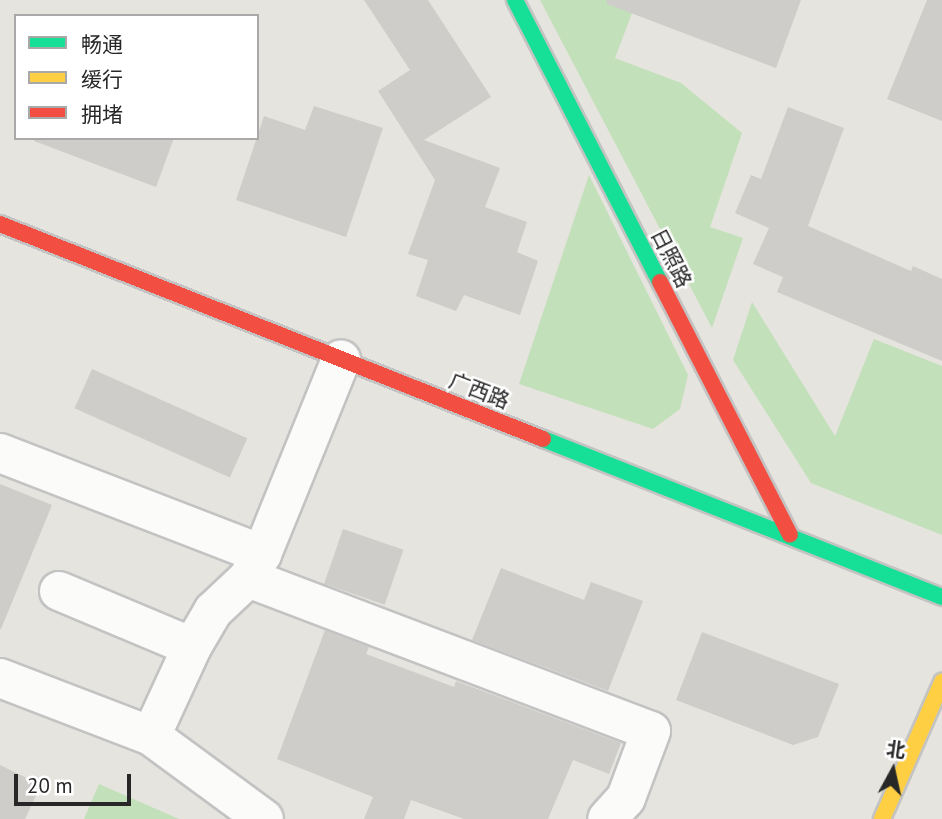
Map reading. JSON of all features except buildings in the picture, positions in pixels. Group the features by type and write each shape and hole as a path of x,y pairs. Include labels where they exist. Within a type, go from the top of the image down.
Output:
{"main road":[{"name":"日照路","path":"515,0 790,535"},
{"name":"广西路","path":"0,224 942,597"},
{"path":"882,819 942,682"}],"street":[{"path":"151,736 192,647 213,611 255,566 341,359"},
{"path":"0,453 255,566 651,731 626,799 607,819"},
{"path":"59,591 192,647"},
{"path":"0,678 151,736 264,819"}],"green space":[{"path":"540,0 637,0 615,58 681,83 742,133 710,227 743,238 712,328"},
{"path":"589,175 688,375 680,409 653,429 519,384"},
{"path":"752,302 835,436 874,339 942,366 942,535 811,483 733,360"},
{"path":"99,784 179,819 84,819"}],"traffic: fast":[{"path":"515,0 660,282"},
{"path":"543,439 942,597"}],"traffic: slow":[{"path":"882,819 942,682"}],"traffic: jam":[{"path":"0,224 543,439"},
{"path":"660,282 790,535"}]}
